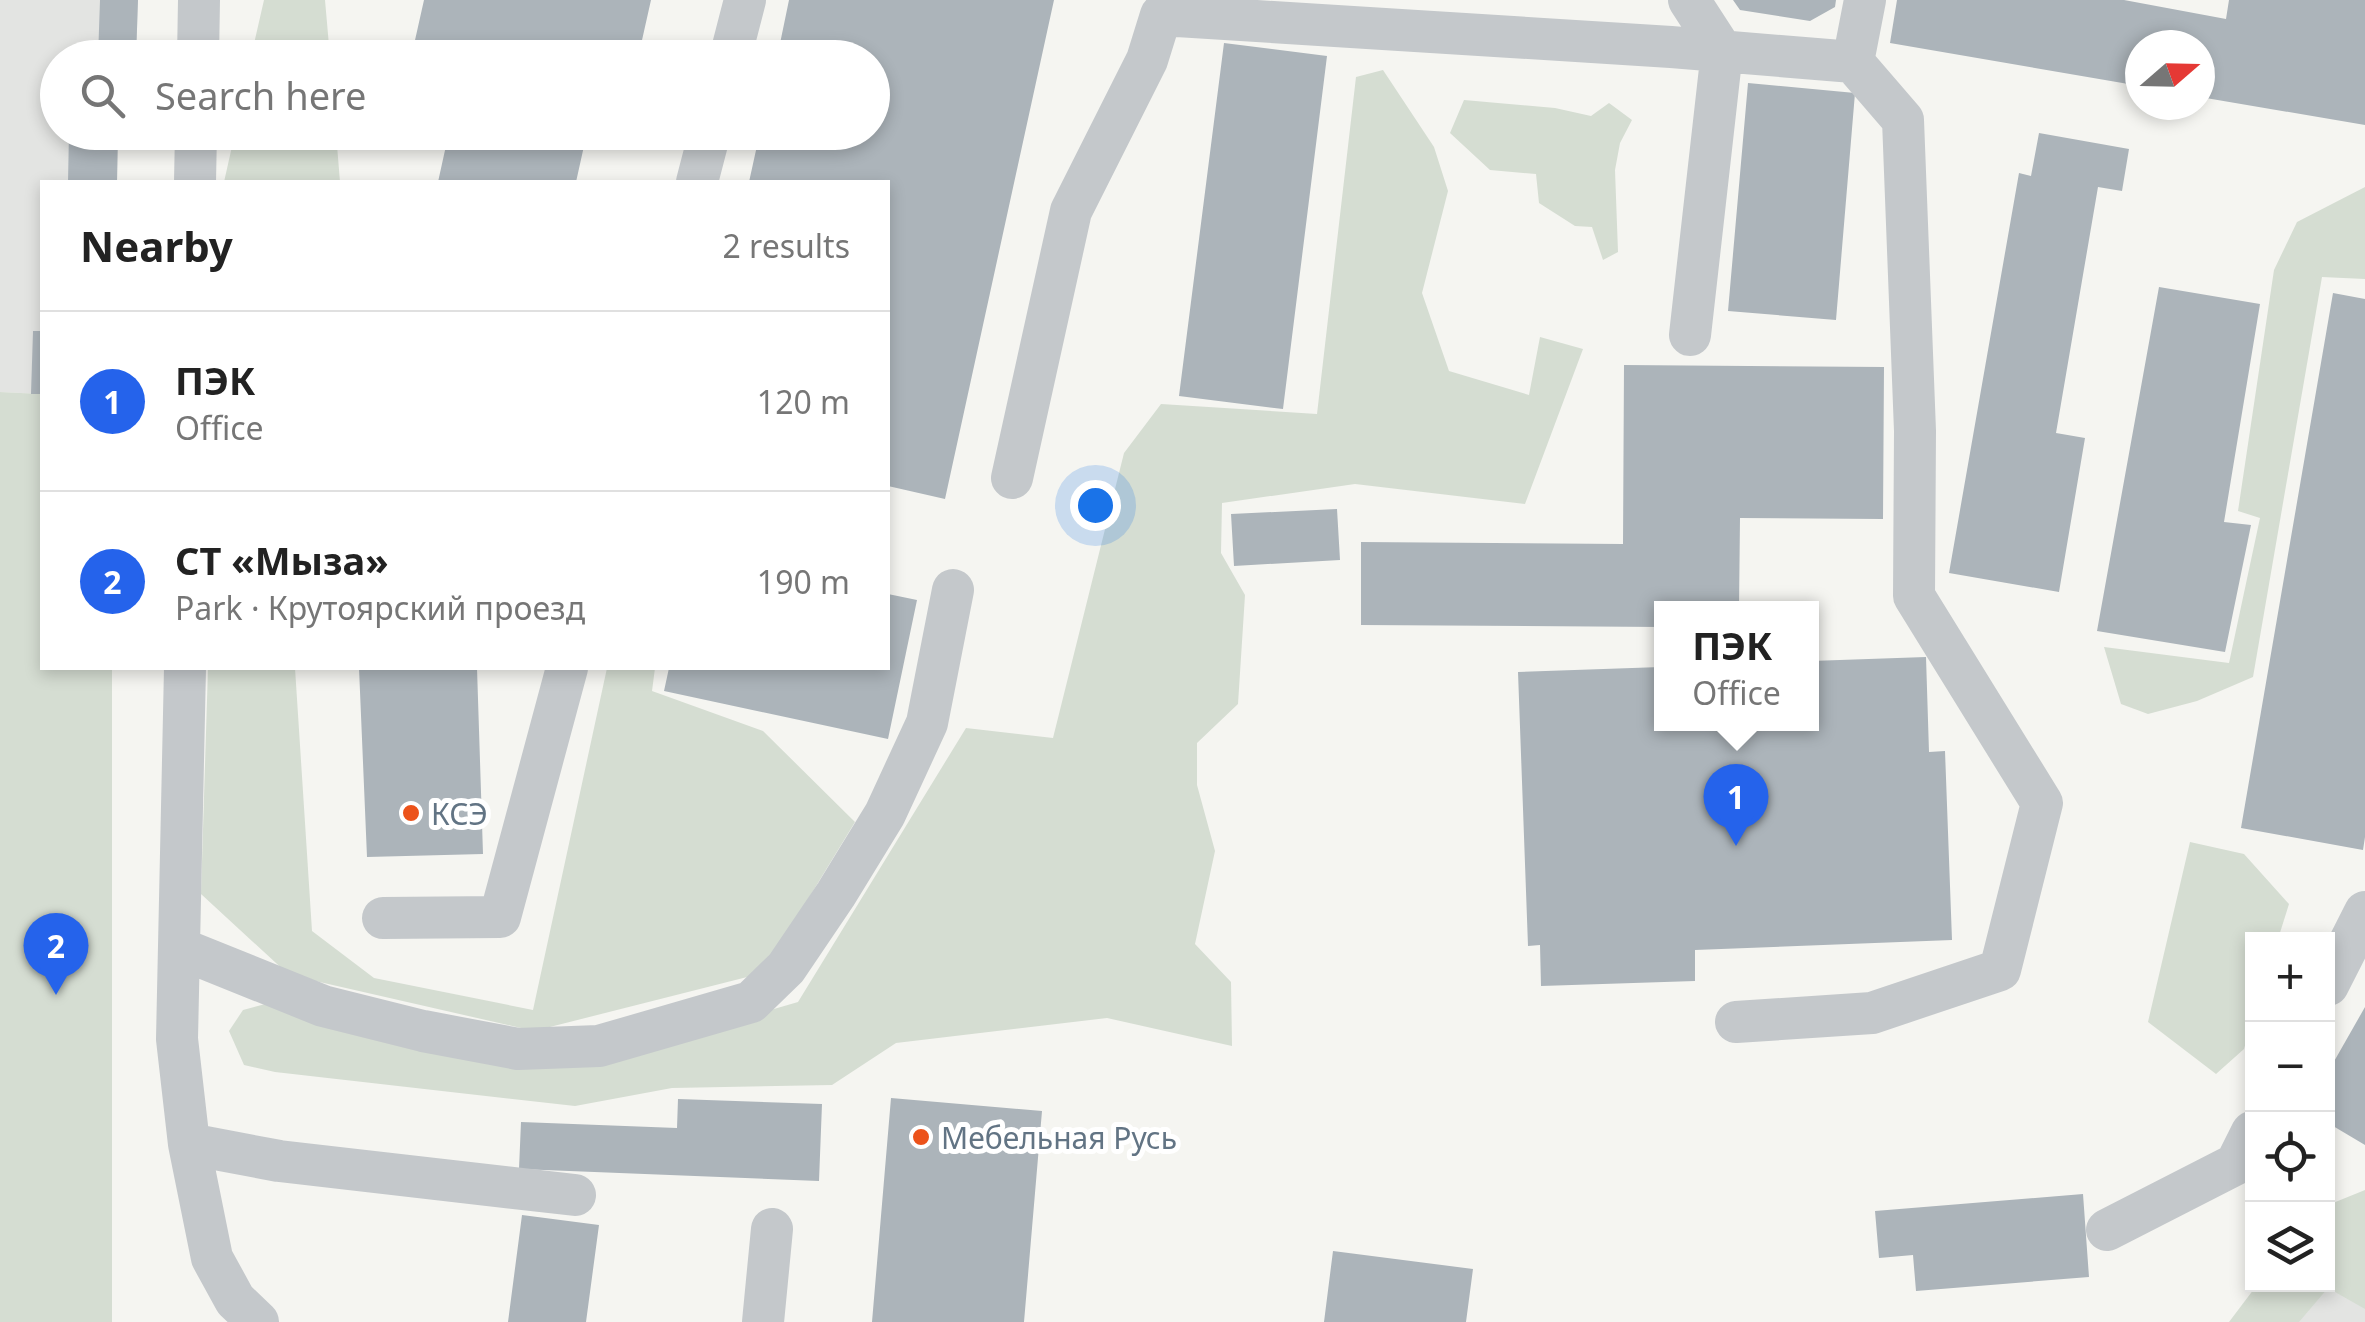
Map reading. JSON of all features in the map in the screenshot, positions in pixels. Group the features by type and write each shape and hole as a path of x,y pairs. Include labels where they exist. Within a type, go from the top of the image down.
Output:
{"street":[{"path":"198,40 199,0"},
{"path":"735,40 745,0"},
{"path":"1689,0 1722,51 1690,336"},
{"path":"1853,62 1865,0"},
{"path":"1012,478 1070,211 1147,60 1161,15 1853,62 1903,120 1915,431 1914,596 2042,802 2000,970 1872,1013 1736,1022"},
{"path":"195,180 196,150"},
{"path":"698,180 705,150"},
{"path":"179,948 323,1006 518,1050 599,1046 750,1002 786,968 885,814 927,724 954,590"},
{"path":"185,670 177,1038 188,1144 212,1258 236,1300 258,1322"},
{"path":"384,918 500,917 566,670"},
{"path":"2335,971 2365,912"},
{"path":"188,1144 278,1161 575,1195"},
{"path":"2107,1230 2236,1164 2245,1146"},
{"path":"763,1322 772,1229"}],"shaded area":[{"path":"0,0 138,0 137,40 40,40 40,150 118,150 117,180 40,180 40,394 0,392"},
{"path":"264,0 325,0 329,40 255,40"},
{"path":"1383,70 1434,147 1448,191 1422,293 1449,371 1529,395 1540,337 1583,349 1525,504 1355,484 1222,503 1221,553 1245,595 1238,704 1197,743 1197,785 1215,851 1195,944 1231,982 1232,1046 1107,1018 896,1043 832,1085 672,1088 575,1106 275,1072 244,1065 229,1031 243,1010 273,1002 589,1063 798,1002 966,728 1053,738 1124,453 1161,404 1317,414 1356,77"},
{"path":"1464,100 1555,108 1591,116 1609,103 1632,120 1620,143 1615,170 1618,252 1603,260 1592,227 1575,226 1539,203 1536,174 1490,170 1450,133"},
{"path":"231,150 337,150 340,180 224,180"},
{"path":"2365,187 2365,279 2322,277 2253,677 2197,701 2148,714 2121,704 2104,647 2229,663 2260,518 2238,511 2274,270 2297,222"},
{"path":"0,392 40,394 40,670 112,670 112,1322 0,1322"},
{"path":"208,670 295,670 312,931 374,978 533,1010 607,670 655,670 652,691 763,731 855,822 763,973 534,1031 289,975 201,894"},
{"path":"2190,842 2244,854 2289,904 2280,932 2245,932 2244,1049 2216,1074 2148,1022"},
{"path":"2365,1190 2365,1309 2335,1292 2335,1202"},
{"path":"2365,1216 2365,1322 2246,1322 2311,1292 2335,1292 2335,1271"},
{"path":"2252,1292 2325,1292 2299,1322 2229,1322"}],"building":[{"path":"100,0 138,0 137,40 99,40"},
{"path":"424,0 651,0 642,40 415,40"},
{"path":"789,0 1054,0 945,499 890,486 890,180 749,180 756,150 890,150 890,40 781,40"},
{"path":"1733,0 1836,0 1835,7 1810,21 1740,10"},
{"path":"1897,0 2124,0 2226,19 2229,0 2365,0 2365,125 2215,100 2215,30 2125,30 2125,83 1890,43"},
{"path":"1224,43 1327,56 1283,409 1179,396"},
{"path":"1748,83 1855,93 1836,320 1728,311"},
{"path":"2039,133 2129,149 2122,191 2098,187 2056,433 2085,438 2059,592 1949,573 2019,173 2031,176"},
{"path":"69,150 118,150 117,180 68,180"},
{"path":"445,150 583,150 576,180 438,180"},
{"path":"2159,287 2260,304 2224,522 2251,525 2225,652 2097,631"},
{"path":"2333,293 2365,299 2363,850 2241,828"},
{"path":"33,331 40,331 40,394 31,394"},
{"path":"1624,365 1884,367 1883,519 1740,518 1739,601 1654,601 1654,627 1361,625 1361,542 1623,544"},
{"path":"1337,509 1340,560 1234,566 1231,514"},
{"path":"890,594 917,600 888,739 664,691 669,670 890,670"},
{"path":"1926,657 1929,752 1945,751 1952,940 1695,950 1695,981 1541,986 1540,945 1528,946 1518,672 1654,667 1654,731 1819,731 1819,661"},
{"path":"359,670 477,670 483,854 367,857"},
{"path":"2365,1007 2365,1145 2335,1127 2335,1060"},
{"path":"891,1098 1042,1111 1024,1322 872,1322"},
{"path":"678,1099 822,1104 819,1181 519,1169 521,1122 677,1128"},
{"path":"2083,1194 2089,1277 1916,1291 1913,1255 1879,1258 1875,1211"},
{"path":"522,1215 599,1225 586,1322 508,1322"},
{"path":"1333,1251 1473,1269 1466,1322 1324,1322"}],"place":[{"name":"КСЭ","path":"411,813"},
{"name":"ПЭК","path":"1736,846"},
{"name":"СТ «Мыза»","path":"56,995"},
{"name":"Мебельная Русь","path":"921,1137"}]}
